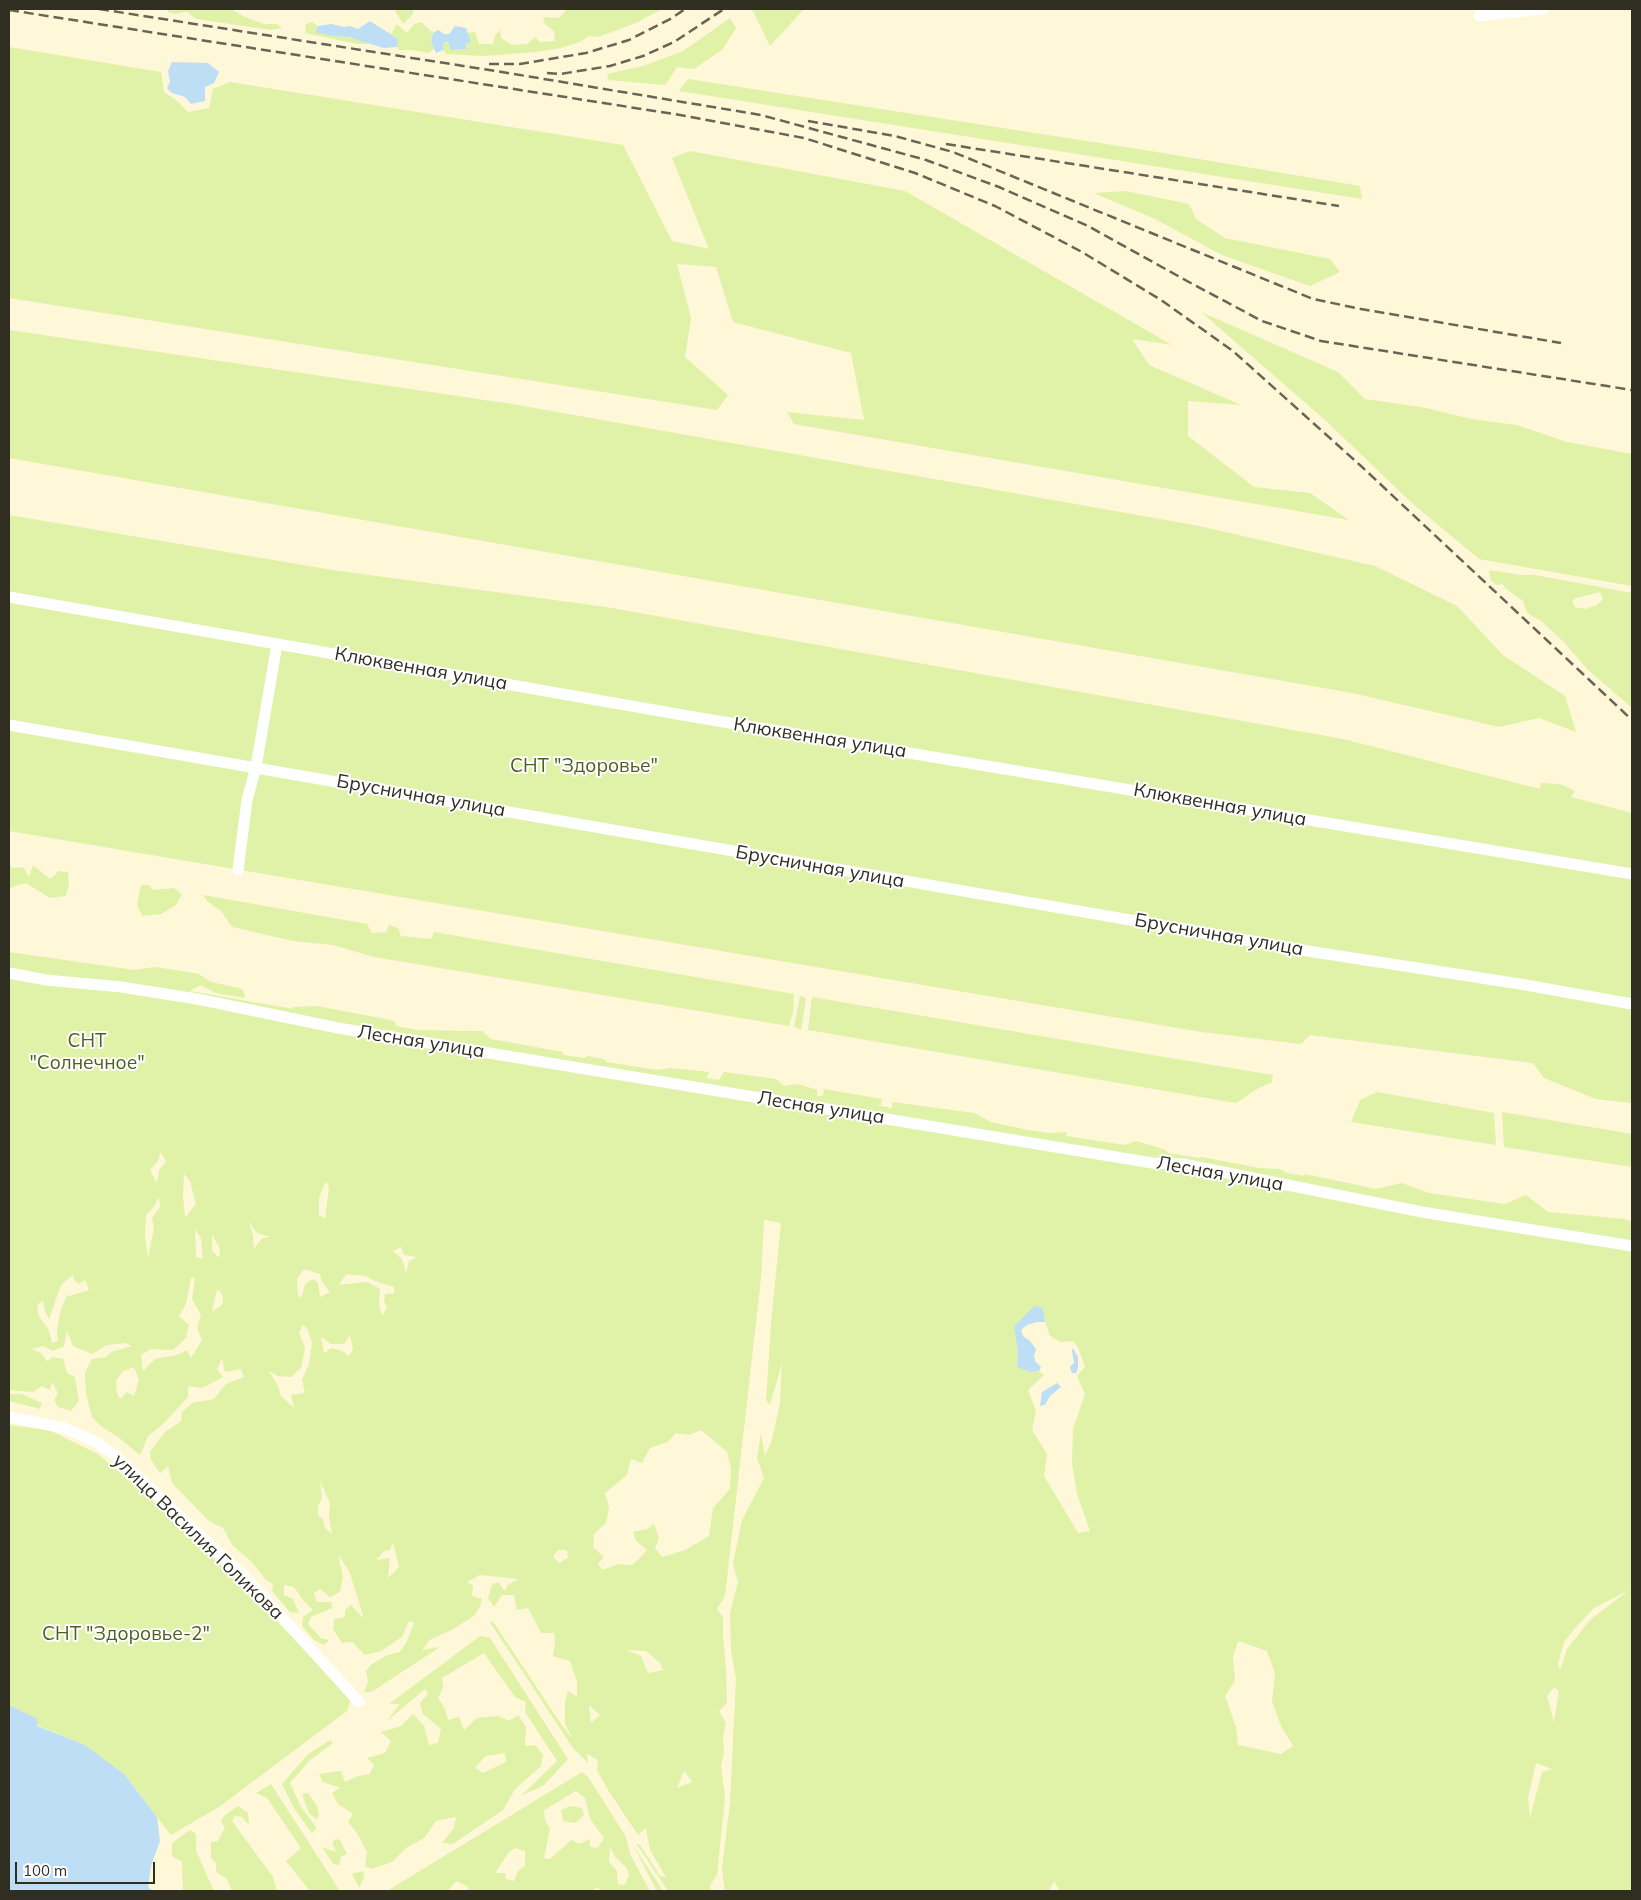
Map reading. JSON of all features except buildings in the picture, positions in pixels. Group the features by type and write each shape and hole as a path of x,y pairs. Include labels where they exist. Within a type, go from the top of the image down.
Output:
{"street":[{"path":"1479,16 1543,9"},
{"name":"Клюквенная улица","path":"9,597 684,716 1632,874"},
{"path":"238,870 247,800 256,767 277,644"},
{"name":"Брусничная улица","path":"9,725 749,855 1314,952 1510,982 1632,1004"},
{"name":"Лесная улица","path":"9,973 46,980 121,987 197,999 338,1028 1152,1163 1183,1164 1422,1212 1632,1246"},
{"name":"улица Василия Голикова","path":"9,1417 64,1428 94,1441 116,1456 248,1580 359,1702"}],"green space":[{"path":"168,9 231,9 245,17 264,24 277,24 282,28 271,30 196,19 187,12 175,14 168,12"},
{"path":"397,9 413,9 413,14 403,24 395,11"},
{"path":"567,9 662,9 636,23 598,37 589,36 580,42 561,48 484,56 446,54 443,50 444,42 466,44 471,42 467,33 475,32 479,44 493,44 495,35 500,30 501,38 512,45 527,44 535,37 540,42 555,41 554,31 545,24 543,17 559,18"},
{"path":"752,9 804,9 770,46"},
{"path":"730,18 736,28 723,49 694,69 677,67 665,85 609,80 607,74 643,66 683,51"},
{"path":"312,22 318,26 316,31 332,36 350,37 370,44 357,44 305,33 306,24"},
{"path":"421,22 433,33 431,42 434,49 429,53 399,50 397,47 398,39 391,34 397,24 407,33 414,24"},
{"path":"9,47 161,72 164,92 176,100 188,112 209,108 213,89 230,82 623,145 672,241 709,249 672,158 690,151 905,191 1172,345 1132,339 1149,365 1241,405 1188,401 1188,436 1254,487 1310,493 1349,520 794,424 787,412 864,420 851,353 733,322 716,267 677,264 691,318 685,357 728,395 717,410 9,298"},
{"path":"688,79 1157,152 1360,186 1362,199 679,91"},
{"path":"1126,191 1189,204 1196,219 1225,238 1330,259 1340,272 1310,286 1222,255 1155,219 1094,193"},
{"path":"1201,312 1338,372 1365,399 1426,408 1471,419 1517,425 1567,442 1632,454 1632,586 1479,559 1413,504 1325,420"},
{"path":"9,330 512,404 1199,526 1375,566 1457,606 1503,655 1565,696 1576,732 1539,718 1499,727 1352,693 9,458"},
{"name":"СНТ \"Здоровье\"","path":"9,515 332,570 606,607 1343,739 1540,789 1541,783 1560,784 1575,791 1571,797 1632,813 1632,1103 1596,1099 1544,1078 1533,1063 1310,1035 1301,1044 1202,1032 9,831"},
{"path":"1489,570 1521,575 1535,575 1632,593 1632,708 1587,669 1564,642 1541,621 1527,613 1523,601 1505,588 1503,584 1496,585 1490,579","holes":["1600,592 1603,599 1597,605 1585,609 1575,607 1572,601 1576,598"]},
{"path":"9,864 13,868 23,867 29,877 33,865 50,879 59,871 68,872 69,884 66,896 50,898 26,883 9,888"},
{"path":"141,885 149,885 153,890 174,888 182,894 176,905 161,914 142,916 137,904"},
{"path":"203,895 367,924 372,933 386,932 389,925 398,928 401,936 432,939 434,932 794,994 793,1012 789,1026 374,957 333,945 293,941 232,927 221,911 207,901"},
{"name":"СНТ \"Солнечное\"","path":"9,952 134,970 156,967 199,974 211,982 243,989 245,998 216,993 201,985 190,991 294,1009 292,1007 317,1006 395,1021 396,1026 417,1030 482,1031 491,1039 563,1052 563,1055 584,1058 588,1056 606,1060 606,1062 658,1070 670,1068 709,1072 707,1078 719,1080 724,1072 776,1079 784,1086 798,1084 817,1090 817,1096 823,1096 824,1089 882,1099 881,1105 875,1105 892,1108 892,1102 974,1113 991,1122 1028,1130 1049,1133 1067,1132 1066,1136 1125,1145 1136,1141 1166,1150 1168,1153 1260,1168 1279,1169 1287,1173 1304,1176 1305,1174 1376,1189 1402,1183 1429,1193 1505,1204 1526,1195 1548,1212 1624,1219 1632,1222 1632,1891 1510,1891 1509,1889 1508,1891 1060,1891 1054,1881 1049,1891 725,1891 722,1869 730,1803 736,1679 731,1651 730,1613 738,1582 733,1564 742,1520 764,1478 757,1458 761,1433 765,1456 772,1440 780,1403 782,1363 770,1405 766,1400 781,1223 764,1220 761,1278 725,1596 717,1609 723,1617 726,1669 727,1703 719,1711 726,1723 723,1737 724,1754 721,1765 725,1798 717,1875 710,1885 711,1891 668,1891 636,1843 640,1845 660,1876 666,1877 650,1850 646,1828 638,1835 597,1770 598,1760 587,1754 588,1763 573,1748 489,1621 494,1623 573,1739 565,1724 565,1702 568,1691 577,1697 577,1682 570,1661 553,1656 554,1633 541,1633 528,1608 517,1610 514,1595 502,1595 494,1607 488,1598 492,1585 498,1582 505,1591 508,1585 518,1579 480,1575 467,1582 473,1586 472,1596 482,1599 475,1615 455,1628 430,1640 422,1650 440,1647 373,1691 364,1693 368,1682 366,1671 372,1664 388,1655 400,1652 407,1641 414,1623 409,1621 402,1637 381,1651 365,1655 352,1642 342,1643 333,1629 334,1619 345,1617 345,1610 351,1605 364,1619 350,1573 338,1554 343,1577 340,1592 330,1597 320,1589 314,1593 317,1602 331,1602 332,1608 311,1617 308,1624 321,1638 329,1640 324,1645 314,1640 302,1626 303,1617 313,1610 294,1587 284,1585 284,1595 293,1599 299,1613 290,1612 272,1591 273,1584 266,1580 251,1561 233,1546 223,1528 209,1521 172,1483 168,1466 160,1473 151,1460 150,1452 164,1433 181,1421 182,1412 192,1403 214,1399 226,1384 244,1377 241,1369 225,1372 222,1358 217,1369 223,1377 202,1388 188,1386 188,1397 163,1424 148,1436 140,1455 102,1427 92,1417 86,1394 85,1373 92,1359 106,1357 111,1352 132,1346 125,1343 107,1345 92,1354 73,1346 67,1331 64,1346 53,1351 43,1346 31,1349 41,1353 47,1361 53,1357 63,1359 67,1373 75,1377 79,1401 71,1411 58,1407 54,1400 58,1393 52,1382 50,1390 42,1386 33,1392 9,1390","holes":["161,1152 166,1162 159,1170 157,1184 150,1170 158,1161","184,1174 190,1181 196,1204 185,1218","326,1181 329,1188 325,1219 319,1215 319,1198","159,1197 160,1207 152,1218 154,1228 148,1258 145,1236 146,1215 153,1208","249,1222 257,1233 271,1237 262,1238 254,1249 253,1235","195,1229 201,1238 203,1259 196,1257","212,1234 220,1249 219,1258 212,1251","401,1247 404,1255 417,1257 409,1261 406,1273 402,1259 393,1251","304,1269 320,1274 322,1282 330,1292 320,1297 318,1283 313,1279 305,1284 302,1295 298,1298 297,1279","346,1274 366,1276 394,1287 394,1293 385,1294 384,1301 387,1307 382,1316 379,1305 380,1289 367,1282 339,1285","73,1275 74,1280 79,1284 85,1280 89,1290 66,1297 60,1313 57,1330 58,1341 52,1343 48,1328 39,1317 37,1305 43,1301 49,1319 61,1285","191,1278 195,1278 192,1299 201,1315 197,1328 202,1340 191,1358 187,1350 177,1355 155,1359 143,1371 141,1355 151,1349 173,1350 186,1338 189,1325 179,1316 186,1304","217,1289 222,1294 223,1304 212,1312","1043,1308 1050,1336 1060,1342 1073,1341 1078,1347 1085,1367 1077,1376 1085,1394 1073,1429 1072,1463 1077,1494 1090,1531 1078,1533 1044,1476 1047,1454 1032,1430 1036,1411 1028,1390 1044,1375 1039,1371 1031,1372 1017,1366 1018,1352 1014,1327","303,1324 308,1330 312,1343 309,1364 302,1380 305,1393 291,1395 294,1408 280,1395 279,1388 269,1371 278,1376 291,1377 301,1368 305,1347 299,1333","350,1335 353,1349 349,1356 342,1351 332,1348 324,1353 321,1337 331,1344 344,1344","134,1367 139,1380 134,1396 127,1392 120,1399 117,1394 116,1381 123,1371","701,1430 727,1452 731,1469 730,1489 713,1508 709,1536 685,1550 662,1557 655,1548 659,1538 654,1524 647,1529 633,1532 636,1541 647,1550 640,1558 632,1565 619,1564 602,1570 598,1564 604,1557 593,1547 594,1534 606,1523 609,1507 605,1493 627,1475 631,1459 642,1463 650,1448 668,1442 676,1433 689,1435","320,1481 330,1503 329,1516 332,1534 325,1528 323,1519 318,1515 318,1506 322,1498","393,1543 399,1567 388,1578 390,1558 376,1560 384,1551 390,1550","558,1550 567,1550 568,1558 559,1563 553,1557","1629,1590 1590,1620 1567,1649 1560,1670 1558,1664 1564,1642 1594,1608","1238,1641 1267,1651 1275,1673 1272,1701 1281,1726 1293,1746 1281,1754 1238,1745 1236,1727 1225,1696 1235,1680 1233,1657","625,1650 646,1651 660,1663 663,1670 648,1673 641,1656","1554,1687 1559,1691 1554,1722 1547,1696","589,1705 600,1715 591,1723","1536,1763 1552,1769 1542,1772 1530,1818 1528,1798","684,1771 692,1782 677,1788"]},
{"path":"800,996 806,998 801,1030 794,1026"},
{"path":"812,997 1273,1075 1272,1082 1257,1089 1236,1103 808,1030"},
{"path":"1377,1092 1494,1113 1496,1145 1351,1122 1360,1100"},
{"path":"1502,1112 1632,1134 1632,1167 1504,1147"},
{"path":"9,1394 22,1394 42,1403 40,1409 9,1401"},
{"name":"СНТ \"Здоровье-2\"","path":"9,1425 49,1430 98,1454 180,1524 337,1682 350,1701 347,1711 219,1807 171,1835 124,1774 85,1745 36,1725 38,1719 9,1705"},
{"path":"480,1636 490,1638 568,1759 544,1785 521,1796 557,1761 525,1712 526,1702 515,1697 484,1653 442,1678 443,1687 438,1698 445,1709 448,1720 459,1717 464,1730 477,1718 498,1716 509,1721 518,1715 526,1727 525,1746 535,1745 543,1755 541,1766 515,1789 503,1810 453,1844 442,1843 454,1828 456,1817 436,1821 424,1838 406,1848 392,1862 371,1869 365,1866 367,1852 357,1833 348,1822 353,1814 338,1804 332,1793 340,1788 323,1782 319,1774 341,1771 345,1782 358,1776 370,1774 374,1765 367,1758 385,1753 391,1741 381,1732 401,1726 413,1714 424,1726 429,1745 438,1743 441,1729 423,1714 420,1703 428,1694 425,1689 387,1721 400,1704 389,1704","holes":["505,1753 506,1762 483,1773 475,1768 485,1756"]},
{"path":"330,1740 333,1743 309,1761 290,1783 301,1807 317,1828 312,1833 295,1810 282,1784 308,1754"},
{"path":"582,1772 588,1777 625,1835 631,1856 650,1891 601,1891 597,1887 593,1891 468,1891 468,1887 457,1881 447,1891 387,1891","holes":["576,1791 585,1798 590,1819 604,1838 598,1848 590,1847 590,1839 579,1844 571,1840 550,1859 544,1858 550,1829 545,1820 544,1810","610,1847 615,1857 626,1867 629,1875 625,1885 618,1884 617,1871 609,1862","515,1848 525,1851 525,1866 518,1871 514,1881 506,1879 505,1873 495,1873 509,1852"]},
{"path":"271,1784 340,1891 310,1891 286,1861 301,1848 267,1798 256,1793"},
{"path":"308,1793 317,1806 319,1816 316,1819 309,1813 302,1794"},
{"path":"238,1806 248,1813 249,1825 242,1817 235,1816 232,1821 273,1877 277,1891 232,1891 227,1879 216,1872 216,1863 211,1858 211,1842 218,1841 225,1827 221,1822 224,1816"},
{"path":"570,1806 582,1808 584,1815 575,1823 563,1821 561,1810"},
{"path":"190,1830 196,1834 196,1851 214,1891 183,1891 182,1862 172,1856 172,1843"},
{"path":"336,1839 340,1840 347,1854 341,1857 339,1865 333,1864 322,1847 336,1852 332,1842"},
{"path":"633,1845 663,1891 657,1891"},
{"path":"363,1871 364,1878 359,1888 352,1874"}],"water":[{"path":"370,21 398,39 397,47 384,48 350,37 332,36 316,32 318,26 331,24 358,29"},
{"path":"455,26 466,28 471,42 466,44 466,49 451,50 448,42 444,42 443,50 436,53 431,42 433,33 438,30 444,34 449,34"},
{"path":"172,62 208,63 219,72 214,83 205,87 205,101 191,104 185,97 172,93 167,88 170,82 168,71"},
{"path":"1034,1306 1043,1308 1045,1322 1027,1325 1021,1330 1023,1336 1036,1349 1035,1361 1041,1367 1039,1371 1031,1372 1017,1367 1018,1352 1014,1327"},
{"path":"1073,1348 1078,1357 1076,1373 1072,1373 1070,1367 1074,1363"},
{"path":"1057,1383 1061,1387 1050,1396 1045,1405 1040,1406 1042,1392"},
{"path":"9,1705 38,1719 37,1726 85,1745 124,1774 157,1817 160,1841 151,1866 148,1887 153,1891 9,1891"}],"railway":[{"path":"99,9 502,72 761,115 926,160 999,187 1088,226 1262,321 1321,341 1632,390"},
{"path":"489,64 520,64 586,53 629,40 672,18 685,9"},
{"path":"547,73 560,74 610,66 643,56 674,42 724,9"},
{"path":"9,10 680,115 804,138 915,173 995,206 1082,252 1161,300 1233,351 1361,466 1632,720"},
{"path":"808,121 895,136 953,152 1313,299 1561,343"},
{"path":"946,144 1339,206"}]}
